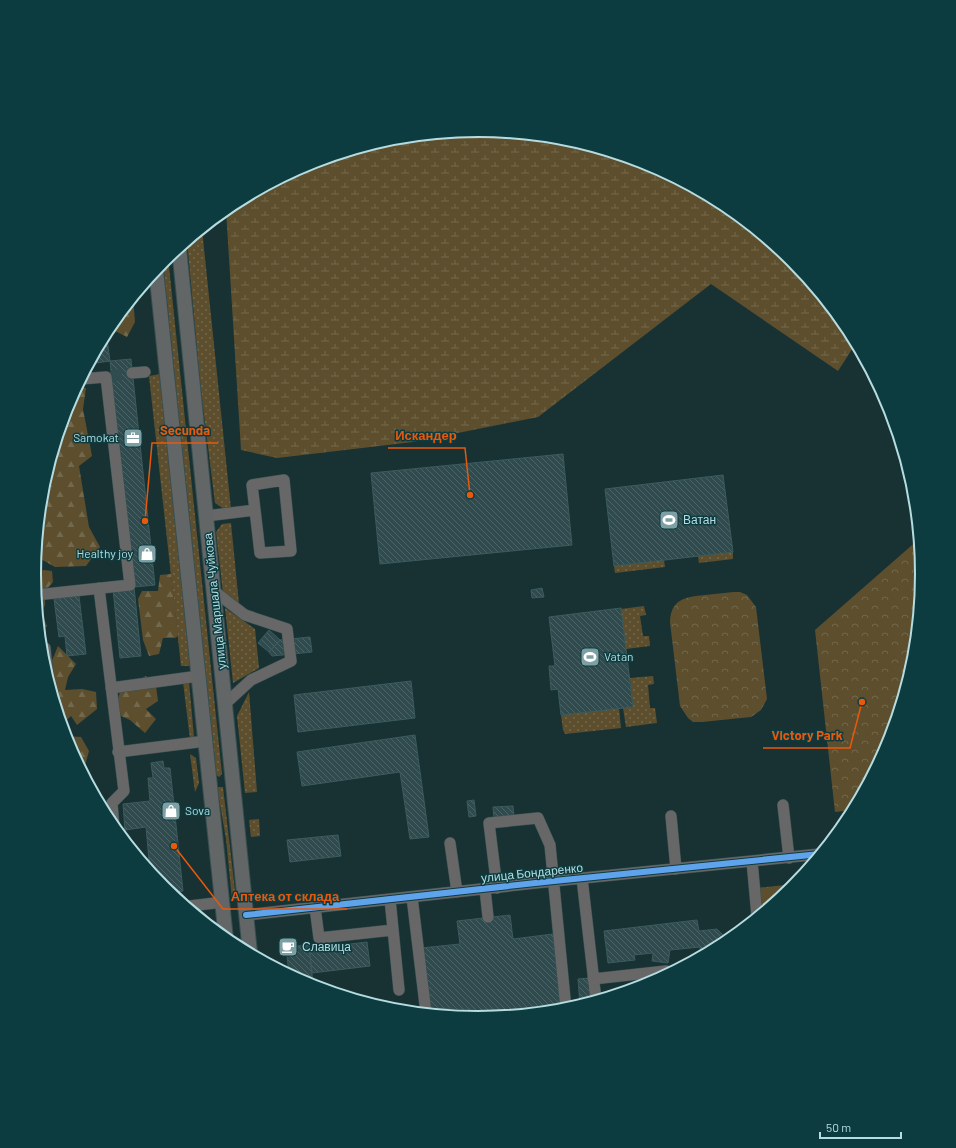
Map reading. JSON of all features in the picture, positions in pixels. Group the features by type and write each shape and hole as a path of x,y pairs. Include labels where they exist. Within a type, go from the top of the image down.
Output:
{"main road":[{"name":"улица Маршала Чуйкова","path":"180,255 249,946"},
{"name":"улица Маршала Чуйкова","path":"157,278 225,930"},
{"path":"209,777 219,778 232,774"},
{"name":"улица Бондаренко","path":"224,917 246,915"}],"street":[{"path":"132,373 145,372"},
{"path":"42,594 130,585 109,376 87,378"},
{"path":"284,480 291,551 260,553 255,510 252,485 284,480"},
{"path":"206,516 255,510"},
{"path":"99,588 124,791 112,803 113,813"},
{"path":"214,591 245,615 287,629 290,662 251,680 225,704"},
{"path":"111,688 199,676"},
{"path":"118,752 206,741"},
{"path":"783,805 789,858"},
{"path":"671,816 676,869"},
{"path":"497,888 489,823 538,818 550,845 565,1002"},
{"path":"450,844 457,892"},
{"name":"улица Бондаренко","path":"246,915 582,878 813,855"},
{"path":"752,861 757,911"},
{"path":"582,878 595,995"},
{"path":"485,889 488,918"},
{"path":"412,897 425,1007"},
{"path":"390,899 399,990"},
{"path":"193,906 223,902"},
{"path":"316,907 319,938 393,930"},
{"path":"593,979 658,972"}],"green space":[{"path":"449,138 507,138 563,145 618,160 645,170 671,182 721,211 766,245 807,286 825,308 852,349 838,371 711,284 538,417 413,442 277,458 241,450 226,217 285,182 311,170 338,160 393,145"},
{"path":"203,235 231,509 224,509 215,503 201,391 188,247"},
{"path":"169,265 222,774 219,777 215,774 164,270"},
{"path":"134,305 135,322 127,337 115,331"},
{"path":"161,374 192,666 181,666 149,376"},
{"path":"83,388 86,388 83,409 92,456 79,466 89,527 100,547 86,566 55,567 42,559 49,489 64,434"},
{"path":"231,523 239,604 223,593 216,532 222,524"},
{"path":"914,544 914,603 907,659 900,687 882,741 870,767 845,811 835,812 815,630"},
{"path":"733,552 733,559 699,563 698,556"},
{"path":"664,560 665,567 615,573 614,566"},
{"path":"41,571 52,571 53,582 45,591 42,591"},
{"path":"171,574 178,636 175,638 163,638 159,654 149,656 143,640 138,599 142,591 158,591 160,575"},
{"path":"740,592 747,595 756,607 767,699 761,710 751,717 693,722 688,718 680,706 670,622 671,614 676,604 685,598"},
{"path":"42,596 45,597 45,605 43,609"},
{"path":"644,606 646,615 640,616 643,636 649,636 650,646 626,649 621,609"},
{"path":"225,608 255,629 259,668 233,683"},
{"path":"44,618 47,626 45,628"},
{"path":"58,646 76,664 68,677 65,690 82,689 96,692 97,709 77,725 71,716 66,720 56,687 51,663"},
{"path":"146,676 156,686 158,701 146,709 156,719 145,733 130,720 114,713 112,705 119,696 121,686 132,683"},
{"path":"653,676 654,684 648,685 650,708 655,708 657,723 626,727 623,708 633,706 630,678"},
{"path":"183,682 189,682 194,737 190,739"},
{"path":"249,692 257,792 245,793 237,716"},
{"path":"619,708 621,728 565,734 563,730 561,715"},
{"path":"72,736 81,737 89,751 85,765"},
{"path":"190,754 196,758 199,783 195,792"},
{"path":"217,787 223,787 236,899 234,901 232,899 226,839"},
{"path":"259,819 260,836 251,837 249,820"},
{"path":"785,885 759,909 757,888"}],"building":[{"path":"108,343 110,361 96,363"},
{"path":"131,359 155,585 134,587 110,361"},
{"path":"563,454 572,545 380,564 371,473"},
{"name":"Ватан","path":"723,475 733,552 614,566 605,489"},
{"path":"134,587 141,656 120,658 113,589"},
{"path":"542,588 544,597 532,598 531,590"},
{"path":"79,596 86,654 67,656 65,636 59,637 54,599"},
{"name":"Vatan","path":"621,608 633,707 561,715 558,689 551,690 549,666 555,666 549,617"},
{"path":"269,630 280,640 269,652 258,643"},
{"path":"310,637 312,652 272,656 269,652 280,640"},
{"path":"411,681 415,718 298,732 294,695"},
{"path":"415,735 429,837 410,839 400,772 302,786 297,752"},
{"path":"163,761 164,768 170,768 183,891 178,892 149,862 146,827 125,830 123,804 150,801 148,778 153,778 151,763"},
{"path":"474,800 476,816 469,817 467,801"},
{"path":"513,806 514,817 494,818 493,807"},
{"path":"338,835 341,856 290,862 287,840"},
{"path":"510,915 513,939 553,934 560,1003 507,1010 478,1011 452,1010 452,1008 442,1009 428,1008 421,948 460,944 457,921"},
{"path":"697,920 699,931 717,929 723,935 700,949 700,947 670,950 668,963 652,961 653,953 634,955 635,960 608,963 604,931"},
{"path":"367,942 370,966 312,973 309,949"},
{"path":"309,945 312,978 288,968 286,947"},
{"path":"589,978 591,996 580,999 578,979"}],"tunnel":[{"path":"111,376 132,373"}],"cycle path":[{"path":"246,915 554,881 813,855"}],"place":[{"name":"Samokat","path":"133,438"},
{"name":"Искандер","path":"470,495"},
{"name":"Ватан","path":"669,520"},
{"name":"Secunda","path":"145,521"},
{"name":"Healthy joy","path":"147,554"},
{"name":"Vatan","path":"590,657"},
{"name":"Victory Park","path":"862,702"},
{"name":"Sova","path":"171,811"},
{"name":"Аптека от склада","path":"174,846"},
{"name":"Славица","path":"288,947"}]}
